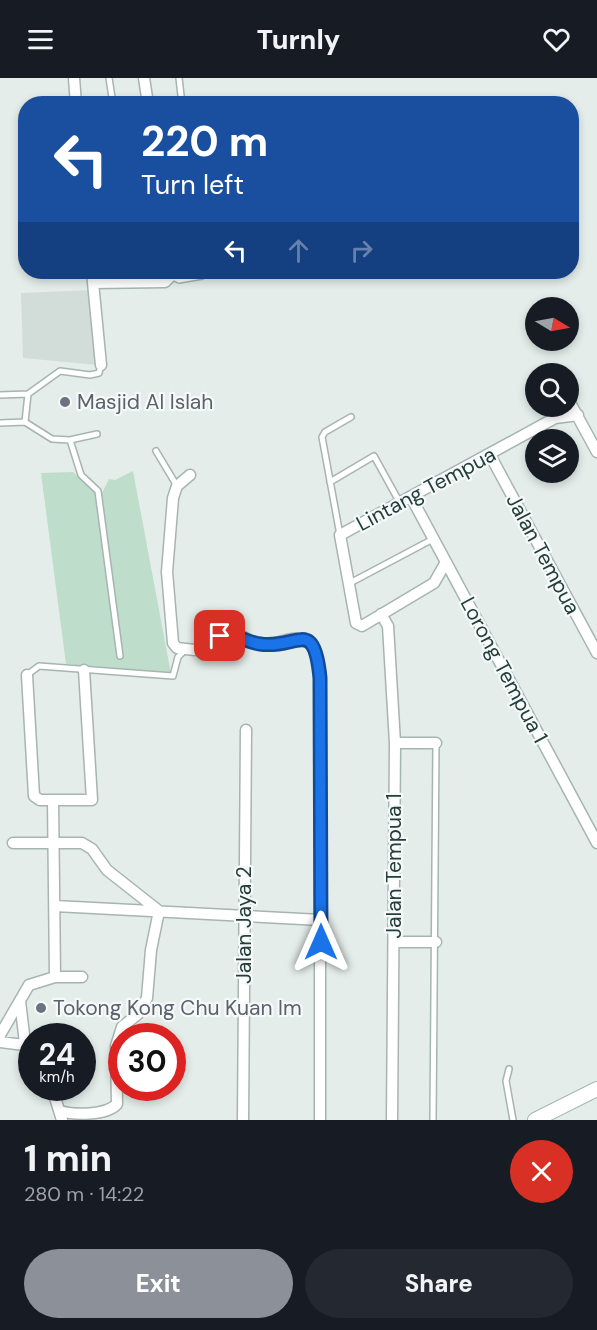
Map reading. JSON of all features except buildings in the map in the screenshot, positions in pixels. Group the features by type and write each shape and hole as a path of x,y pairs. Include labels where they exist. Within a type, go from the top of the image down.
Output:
{"street":[{"path":"74,78 75,96"},
{"path":"144,78 147,96"},
{"path":"93,279 101,365"},
{"path":"93,283 122,279"},
{"path":"148,279 165,282 167,279"},
{"name":"Lintang Tempua","path":"340,535 555,418 566,417"},
{"path":"579,417 597,452"},
{"name":"Jalan Tempua","path":"490,455 597,653"},
{"path":"190,475 177,486 173,498 167,572 173,643 177,648 195,650 210,639 230,634 258,644 270,645 293,639 306,641 314,646 318,656 320,678 320,1120"},
{"name":"Lorong Tempua 1","path":"411,497 597,843"},
{"path":"340,535 356,623 362,626 434,583 446,562"},
{"name":"Jalan Tempua 1","path":"381,614 388,626 395,743 392,1120"},
{"path":"27,675 34,796 40,800 92,800 84,670"},
{"name":"Jalan Jaya 2","path":"243,1120 246,730"},
{"path":"395,743 436,743"},
{"path":"53,800 55,977"},
{"path":"13,843 82,843 92,849 107,870 159,911"},
{"path":"55,906 321,920"},
{"path":"61,1115 112,1110 117,1104 117,1046 122,1027 138,1014 147,998 151,950 159,911"},
{"path":"394,942 435,942"},
{"path":"0,1035 29,985 55,977 82,977"},
{"path":"20,1001 24,1023"},
{"path":"0,1042 18,1044"},
{"path":"535,1120 597,1089"}],"lane":[{"path":"109,78 112,96"},
{"path":"179,78 181,96"},
{"path":"0,395 28,394 60,371 90,375 99,373 101,365"},
{"path":"25,422 28,394"},
{"path":"340,535 323,434 351,417"},
{"path":"0,423 25,422 52,439 70,440 97,434"},
{"path":"70,440 81,475 98,491 120,656"},
{"path":"156,451 177,486"},
{"path":"330,482 374,456 400,503"},
{"path":"349,584 433,539"},
{"path":"27,675 39,666 173,676 178,657 185,650"},
{"path":"434,1120 436,743"},
{"path":"509,1069 506,1081 513,1120"}],"shaded area":[{"path":"90,290 97,365 23,358 21,293"}],"green space":[{"path":"133,471 171,674 66,664 41,473 73,472 96,494 102,493 109,479 115,480"}],"place":[{"name":"Masjid Al Islah","path":"65,402"},
{"name":"Tokong Kong Chu Kuan Im","path":"41,1008"}],"route":[{"path":"220,636 237,635 258,644 270,645 293,639 306,641 314,646 318,656 321,942"}]}
